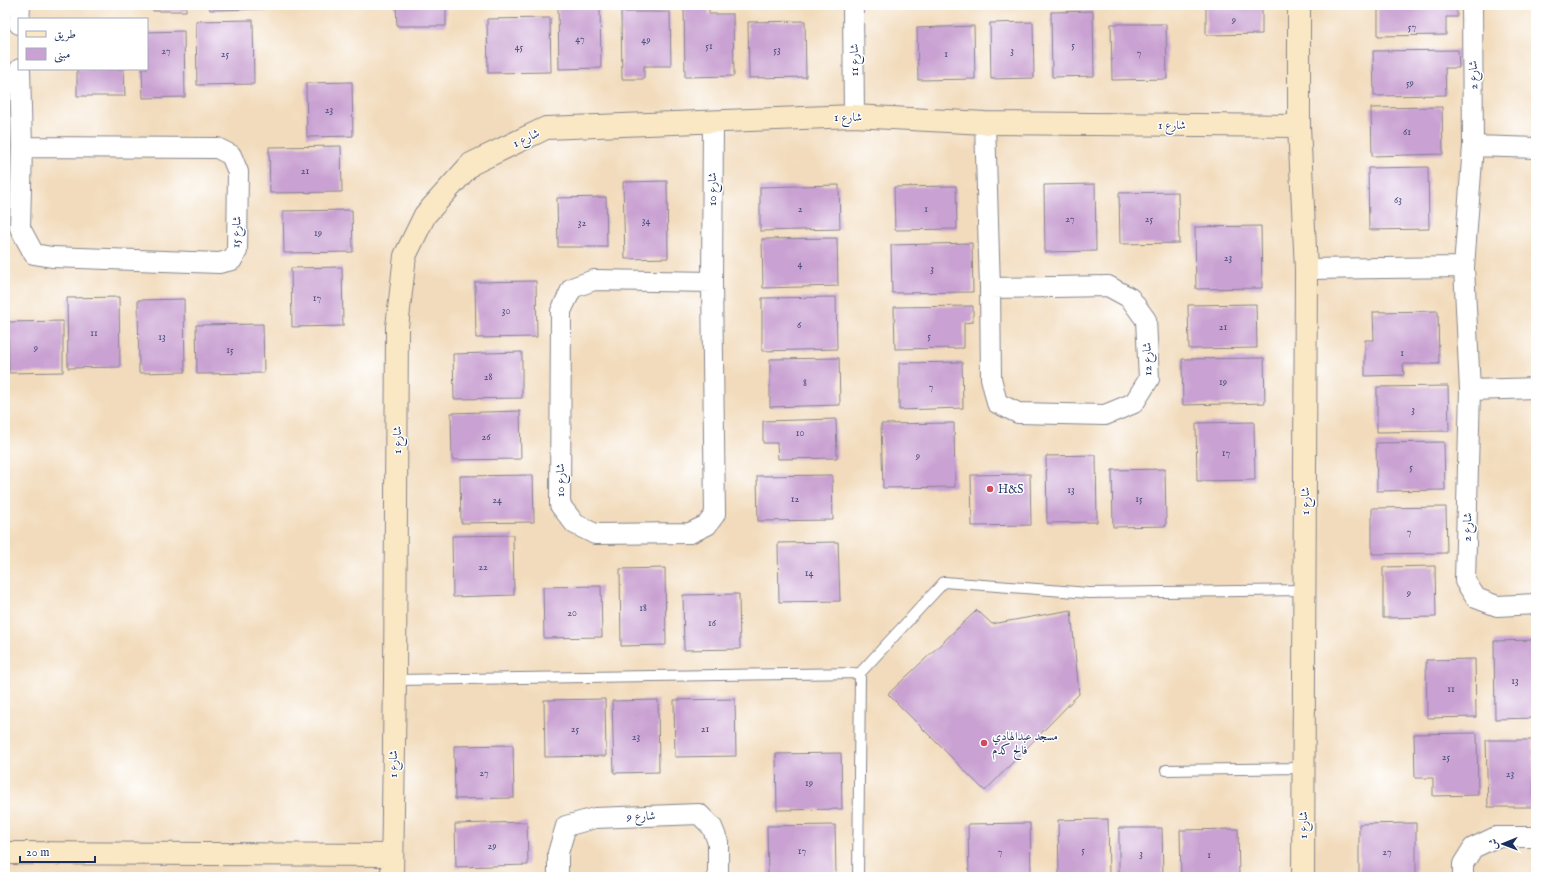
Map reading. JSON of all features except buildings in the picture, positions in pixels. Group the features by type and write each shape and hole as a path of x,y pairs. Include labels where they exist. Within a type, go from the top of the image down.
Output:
{"street":[{"path":"19,18 20,5"},
{"name":"شارع 11","path":"853,5 854,116"},
{"name":"شارع 1","path":"1299,5 1299,126 1306,269 1303,877"},
{"name":"شارع 2","path":"1472,5 1474,146 1464,267 1470,390 1465,581 1476,598 1497,606 1536,604"},
{"path":"5,19 18,19"},
{"name":"شارع 15","path":"20,70 22,147 20,228 34,254 52,257 219,264 232,260 237,251 238,172 231,155 217,148 22,147"},
{"name":"شارع 1","path":"392,877 391,855 395,680 397,327 405,256 425,215 471,164 546,128 713,120 854,116 985,123 1299,126"},
{"name":"شارع 10","path":"712,282 594,280 572,288 561,311 560,504 575,524 595,534 690,533 707,525 715,514 712,282 713,120"},
{"name":"شارع 12","path":"985,123 991,378 997,404 1018,413 1105,415 1134,403 1149,379 1146,320 1130,298 1108,286 990,288"},
{"path":"1474,146 1536,148"},
{"path":"1306,269 1464,267"},
{"path":"1470,390 1536,388"},
{"name":"شارع 9","path":"558,877 558,853 566,826 595,818 700,814 712,827 718,842 718,877"},
{"path":"1463,877 1463,864 1473,848 1496,837 1536,837"},
{"path":"5,853 391,855"}],"lane":[{"path":"858,877 860,673 944,582 1089,593 1305,590"},
{"path":"395,680 860,673"},
{"path":"1166,770 1304,768"}],"place":[{"name":"H&S","path":"990,489"},
{"name":"مسجد عبدالهادي فالح كدم","path":"984,743"}]}
